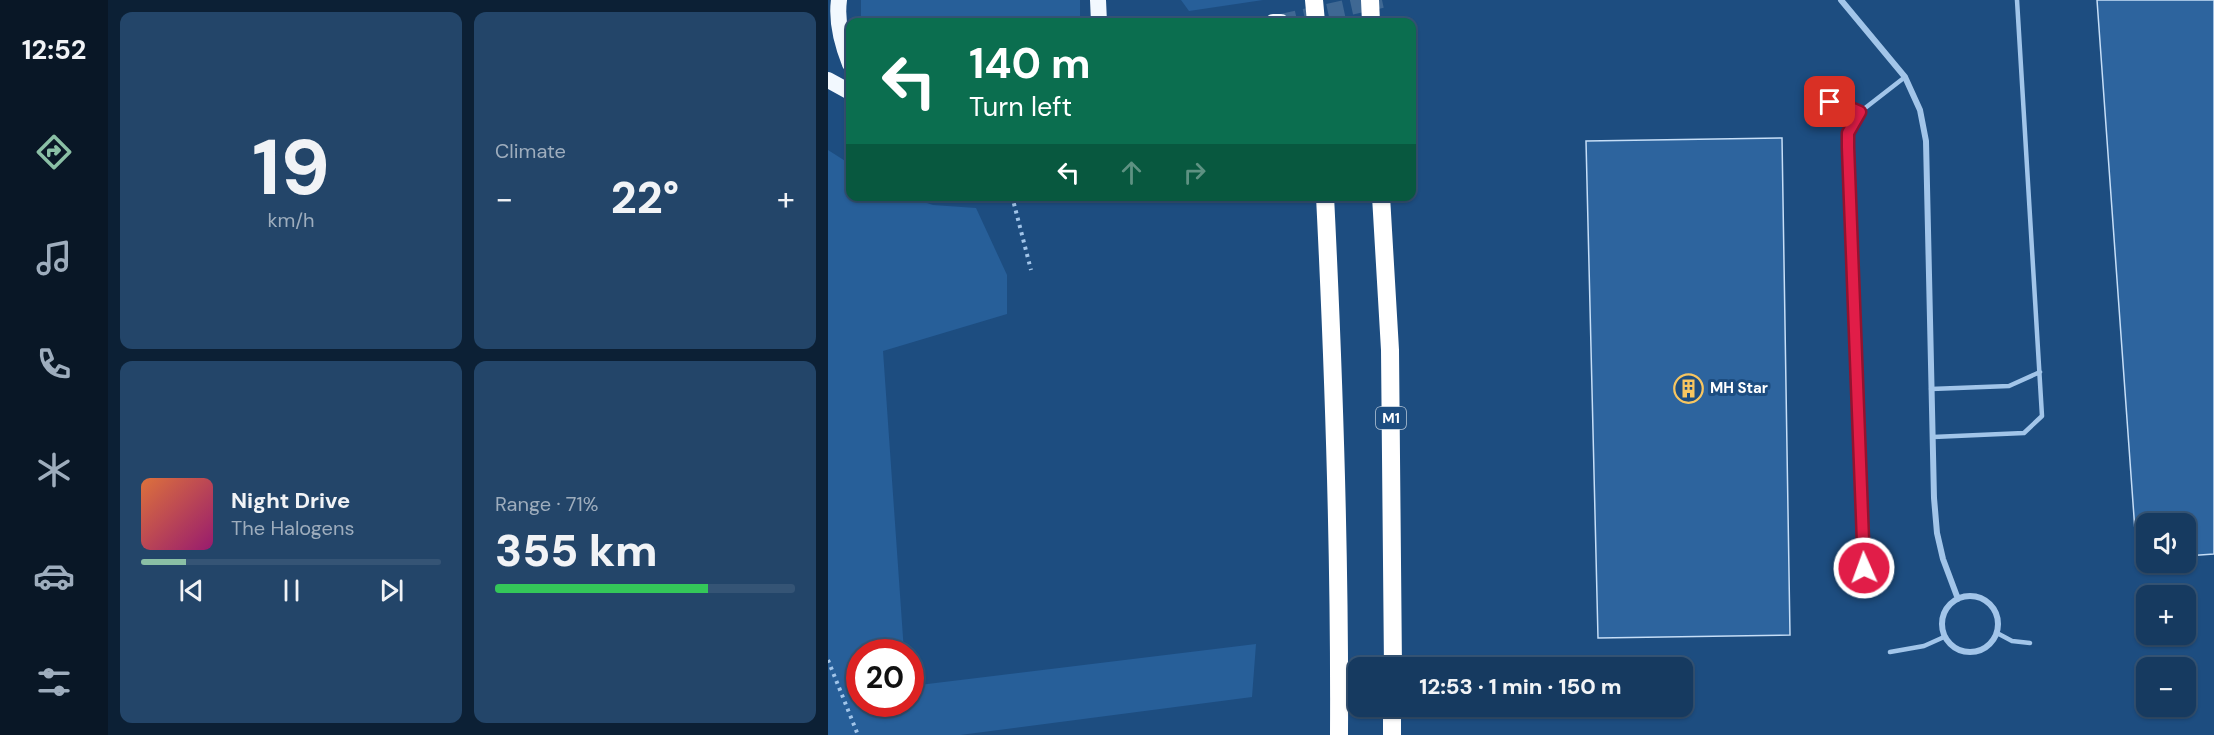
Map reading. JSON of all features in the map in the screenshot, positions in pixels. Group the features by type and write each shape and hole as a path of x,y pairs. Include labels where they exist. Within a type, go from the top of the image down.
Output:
{"highway":[{"path":"839,0 838,9 846,53"},
{"path":"1098,0 1099,18"},
{"path":"1314,0 1316,18"},
{"path":"1370,0 1371,18"},
{"path":"828,80 846,90"},
{"path":"1325,201 1333,360 1340,628 1340,735"},
{"name":"M1","path":"1381,201 1390,350 1393,657"},
{"path":"1392,717 1392,735"}],"street":[{"path":"1841,0 1905,77 1920,110 1926,141 1931,388 1937,533 1942,559 1958,599"},
{"path":"1974,596 1990,603 1995,610 1998,620 1997,633 1989,646 1980,651 1970,653 1960,651 1951,646 1944,637 1943,615 1949,605 1958,599 1974,596"}],"lane":[{"path":"1933,437 2024,433 2043,416 2017,0"},
{"path":"1864,568 1848,133 1860,112 1905,77"},
{"path":"1830,102 1860,112"},
{"path":"1931,388 2009,386 2040,372"},
{"path":"1997,633 2012,641 2030,643"},
{"path":"1890,652 1924,646 1944,637"}],"path":[{"path":"1013,201 1031,270"},
{"path":"828,660 858,735"}],"shaded area":[{"path":"861,0 1080,0 1080,18 861,18"},
{"path":"1181,0 1263,0 1189,11"},
{"path":"828,150 846,161 846,201 920,201 933,205 976,208 1007,275 1007,314 883,351 903,639 846,639 846,717 924,717 924,684 1256,644 1252,697 960,735 828,735"}],"building":[{"path":"2097,0 2214,0 2214,554 2196,555 2196,513 2136,513 2136,545"},
{"name":"MH Star","path":"1782,138 1790,635 1598,638 1586,141"}],"tunnel":[{"path":"1299,18 1382,0"}],"place":[{"name":"MH Star","path":"1689,388"}],"route":[{"path":"1830,102 1860,112 1848,133 1848,147 1864,568"}]}
